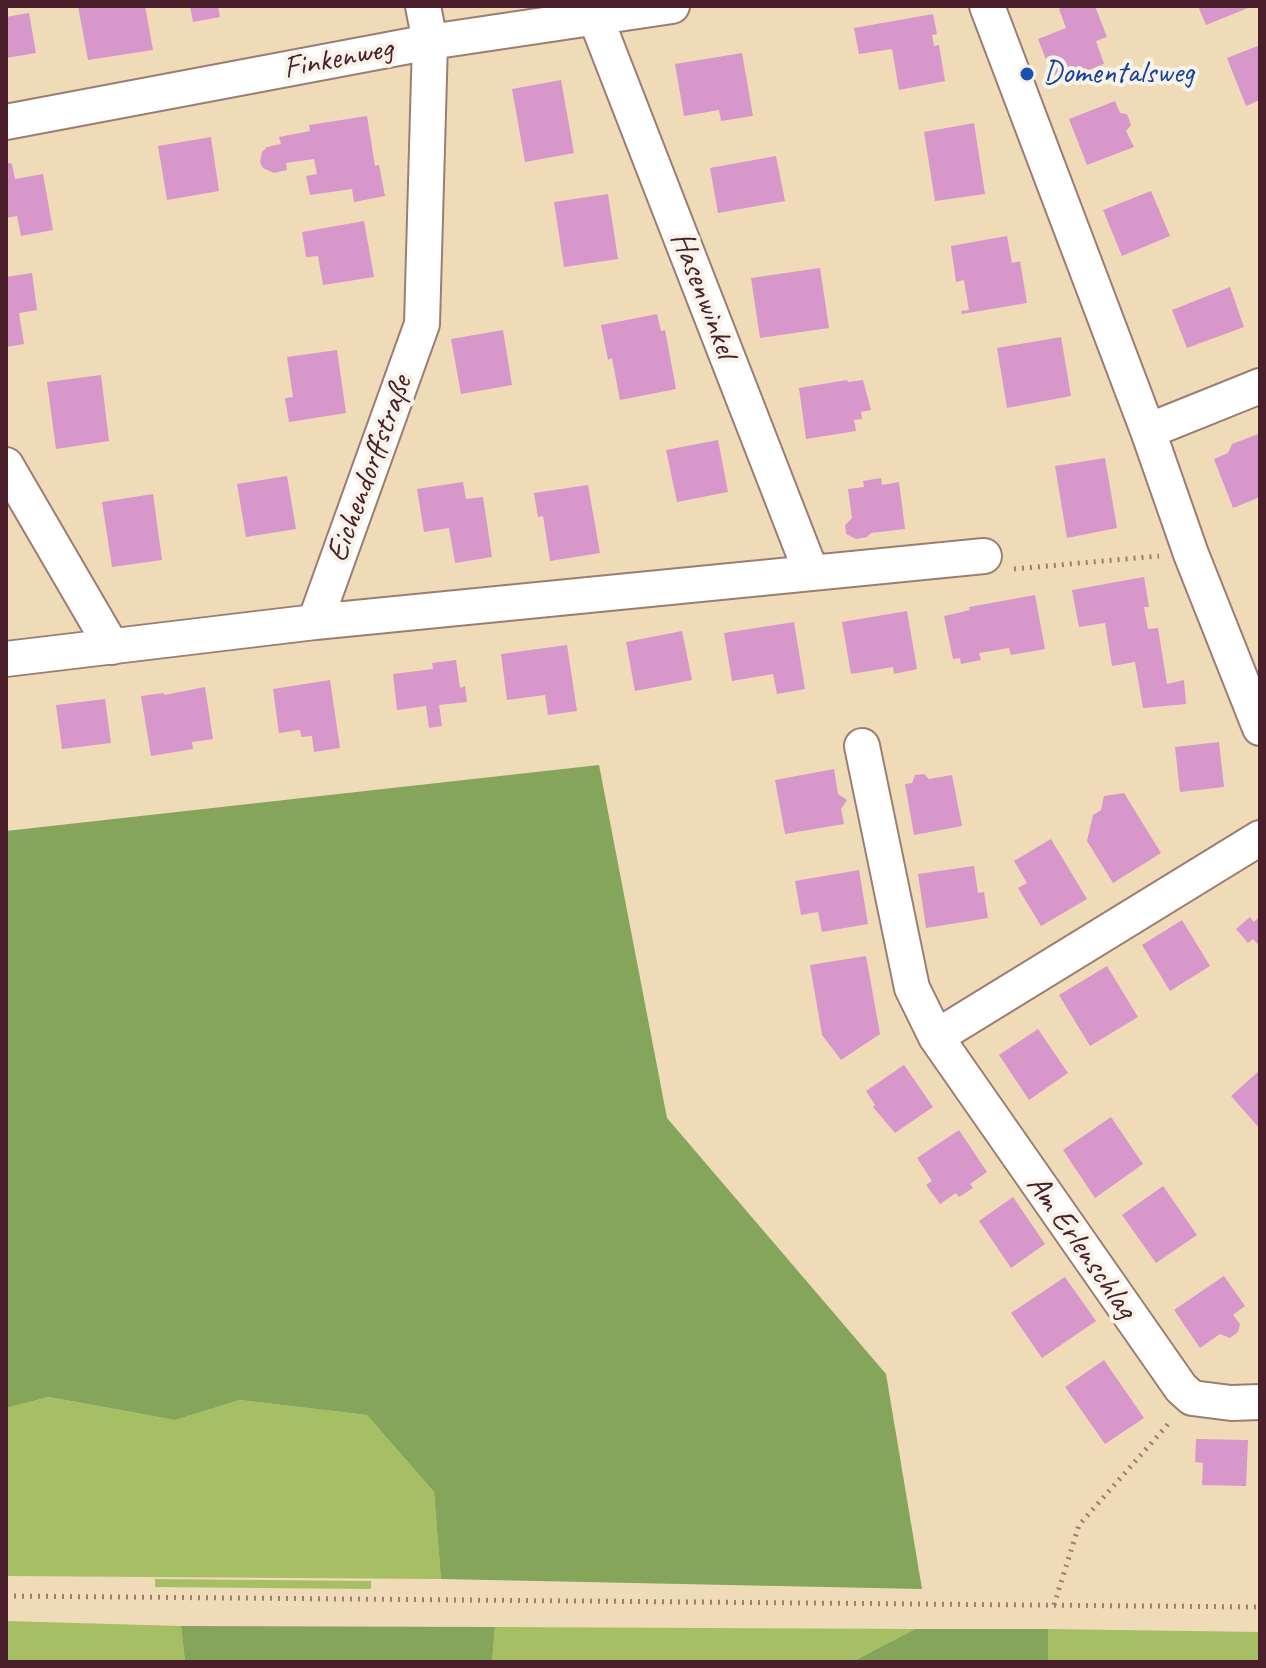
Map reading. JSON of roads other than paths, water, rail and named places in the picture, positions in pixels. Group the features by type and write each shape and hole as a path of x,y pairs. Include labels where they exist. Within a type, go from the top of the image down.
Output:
{"street":[{"name":"Eichendorffstraße","path":"315,622 422,324 430,42 423,6"},
{"name":"Finkenweg","path":"6,122 430,42 672,6"},
{"path":"987,6 1148,431 1191,554 1260,728"},
{"name":"Hasenwinkel","path":"596,19 811,572"},
{"path":"1148,431 1260,386"},
{"path":"6,465 112,647"},
{"path":"6,659 315,622 984,556"},
{"name":"Am Erlenschlag","path":"862,746 912,988 936,1037 1155,1355 1181,1388 1192,1398 1231,1403 1260,1402"},
{"path":"936,1037 1260,838"}],"place":[{"name":"Domentalsweg","path":"1027,74"}]}
